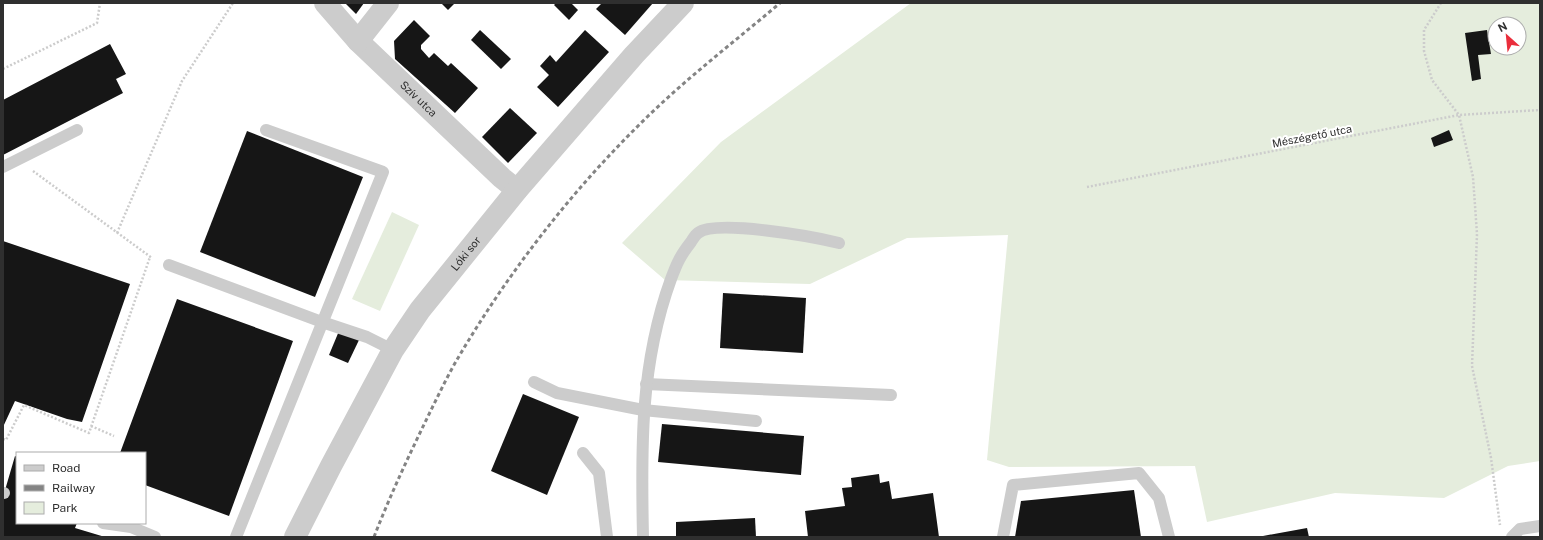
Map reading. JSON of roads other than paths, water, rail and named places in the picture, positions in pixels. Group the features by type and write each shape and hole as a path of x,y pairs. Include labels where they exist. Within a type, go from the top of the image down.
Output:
{"street":[{"name":"Szív utca","path":"325,3 358,41 496,172 517,190"},
{"path":"358,41 388,3"},
{"name":"Lóki sor","path":"295,537 393,350 420,310 517,190 634,56 683,3"}],"lane":[{"path":"3,167 77,130"},
{"path":"236,537 383,172 266,130"},
{"path":"643,537 641,464 643,410 646,384 662,305 681,255 699,232 716,227 811,236 839,243"},
{"path":"168,265 366,337 393,350"},
{"path":"534,382 557,394 643,410 756,420"},
{"path":"646,384 891,395"},
{"path":"583,453 599,473 607,537"},
{"path":"1003,537 1013,485 1139,473 1159,498 1169,537"},
{"path":"110,524 131,527 155,537"},
{"path":"1519,534 1540,526"}],"railway":[{"path":"374,537 387,504 445,382 477,326 519,265 565,206 614,150 691,77 780,3"}]}
